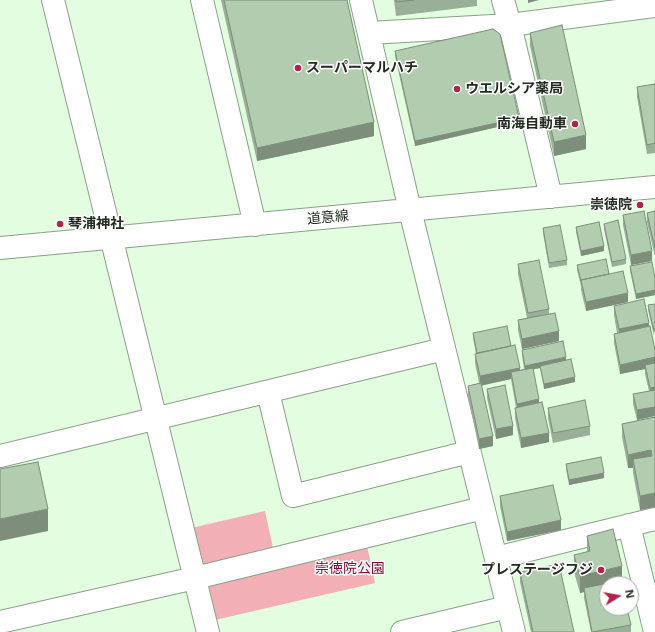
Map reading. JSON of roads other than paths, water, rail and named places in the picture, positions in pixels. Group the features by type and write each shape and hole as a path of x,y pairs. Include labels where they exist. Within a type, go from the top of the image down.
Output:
{"street":[{"path":"53,0 208,632"},
{"path":"202,0 255,225"},
{"path":"361,0 482,508 514,632"},
{"path":"503,0 551,197"},
{"path":"369,33 510,25 644,5"},
{"name":"道意線","path":"0,248 655,187"},
{"path":"0,456 444,349"},
{"path":"268,392 293,496 469,452"},
{"path":"0,622 195,578 482,508"},
{"path":"496,558 655,519"},
{"path":"629,525 655,632"},
{"path":"402,632 508,607"}],"place":[{"name":"スーパーマルハチ","path":"298,68"},
{"name":"ウエルシア薬局","path":"457,89"},
{"name":"南海自動車","path":"575,124"},
{"name":"崇徳院","path":"640,205"},
{"name":"琴浦神社","path":"60,224"},
{"name":"プレステージフジ","path":"601,570"}],"park label":[{"name":"崇徳院公園","path":"350,569"}]}
